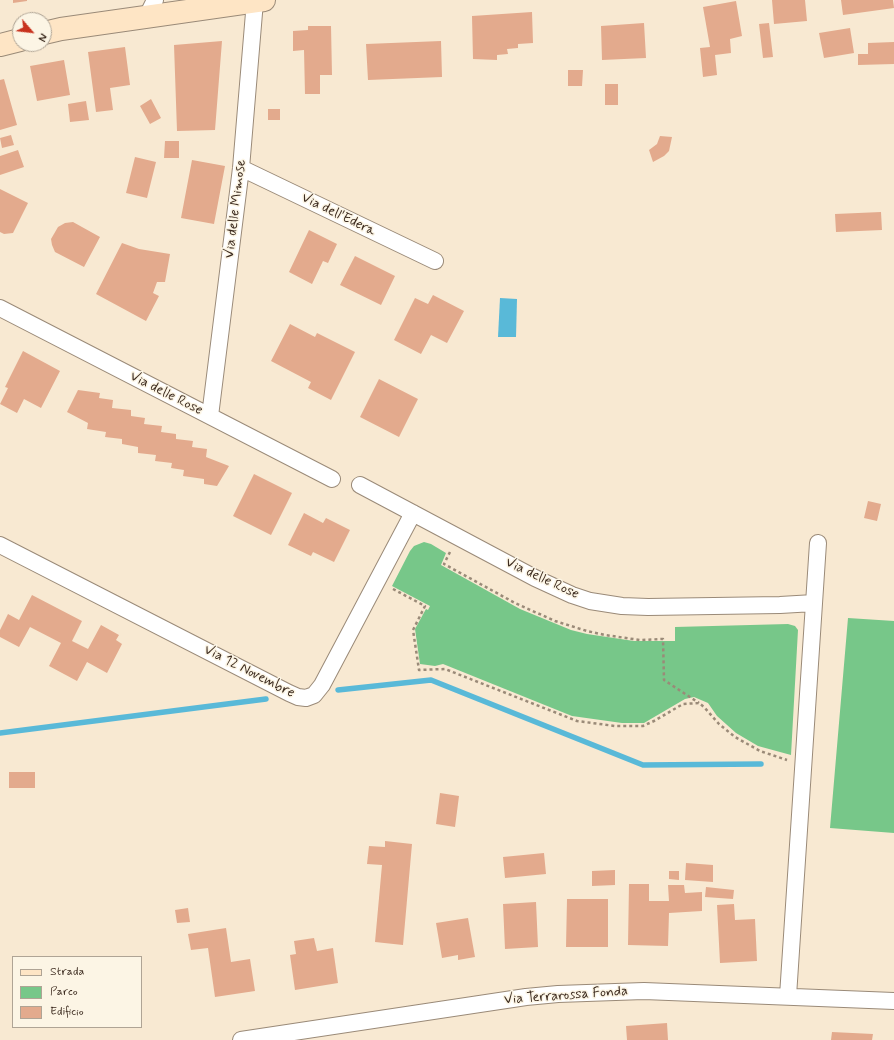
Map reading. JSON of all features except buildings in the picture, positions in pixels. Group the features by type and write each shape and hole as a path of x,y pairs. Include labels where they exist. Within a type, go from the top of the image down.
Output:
{"main road":[{"path":"52,31 151,8 260,0"},
{"path":"0,45 12,42"}],"street":[{"name":"Via delle Mimose","path":"210,416 260,0"},
{"name":"Via dell'Edera","path":"241,168 435,261"},
{"name":"Via delle Rose","path":"0,308 332,479"},
{"name":"Via delle Rose","path":"360,485 547,584 590,601 622,606 648,607 814,603"},
{"name":"Via 12 Novembre","path":"0,545 289,693 298,697 306,698 314,695 322,685 413,513"},
{"path":"788,996 818,543"},
{"name":"Via Terrarossa Fonda","path":"241,1040 526,997 558,994 644,991 894,1001"}],"path":[{"path":"445,548 451,551 444,564 515,603 555,621 587,631 611,636 640,640 663,639 664,680 704,707 719,724 735,737 760,751 803,766"},
{"path":"389,587 425,606 413,630 419,670 445,669 560,715 582,722 622,726 643,726 683,704 698,704"}],"green space":[{"path":"424,542 431,544 446,553 441,565 520,609 571,630 587,634 634,641 675,641 675,627 788,624 795,626 798,630 791,755 758,746 736,733 717,716 708,703 694,697 685,699 644,723 622,723 572,716 443,664 435,666 420,664 415,629 426,609 428,610 430,606 392,586 410,551 414,546"},
{"path":"848,618 894,621 894,833 830,828"}],"water":[{"path":"500,298 517,299 516,337 498,337"}],"waterway":[{"path":"338,690 431,680 643,765 761,764"},
{"path":"0,733 266,699"}]}
